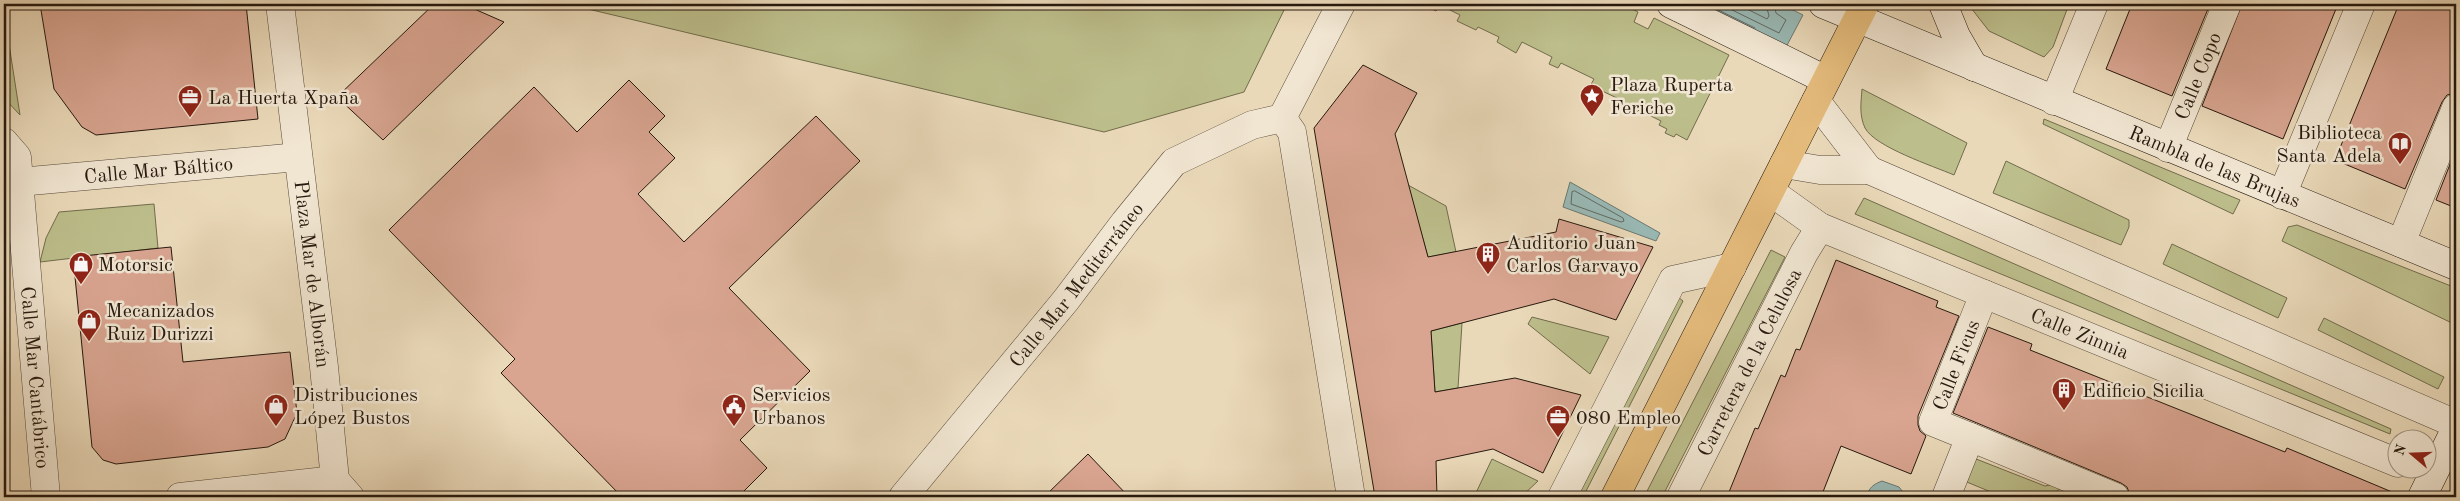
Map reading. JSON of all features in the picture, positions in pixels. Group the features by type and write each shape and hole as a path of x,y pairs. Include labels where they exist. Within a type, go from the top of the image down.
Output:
{"highway":[{"path":"1615,497 1862,11"}],"street":[{"name":"Plaza Mar de Alborán","path":"180,497 342,489 324,367 280,4"},
{"path":"1341,4 1282,118 1292,132 1351,497"},
{"path":"1671,4 1821,91 1868,170"},
{"name":"Rambla de las Brujas","path":"1823,4 1862,11 1974,67 2456,266"},
{"path":"1943,4 1956,36 1974,67"},
{"path":"2054,101 2094,4"},
{"name":"Calle Copo","path":"2168,148 2227,4"},
{"path":"2282,195 2361,4"},
{"path":"2401,243 2456,108"},
{"name":"Calle Mar Mediterráneo","path":"903,497 1066,300 1125,222 1174,162 1252,125 1282,118"},
{"name":"Calle Mar Cantábrico","path":"4,142 17,157 46,497"},
{"name":"Calle Mar Báltico","path":"19,182 298,157"},
{"path":"1784,164 1820,170 1868,170 2456,426 2421,481"},
{"name":"Calle Zinnia","path":"1770,192 1820,227 2388,459"},
{"name":"Carretera de la Celulosa","path":"1681,497 1804,253 1820,227"},
{"path":"1562,497 1673,280 1732,267"},
{"name":"Calle Ficus","path":"1970,438 1932,422 1984,294"},
{"path":"1946,497 1970,438 2115,497"}],"green space":[{"path":"567,4 1287,4 1244,92 1104,132"},
{"path":"1421,4 1623,4 1638,12 1634,22 1648,29 1654,18 1729,55 1687,140 1676,134 1674,137 1665,133 1667,129 1659,125 1661,121 1639,110 1637,112 1626,107 1624,111 1616,106 1619,99 1600,90 1599,93 1589,88 1594,79 1561,63 1558,68 1549,64 1552,57 1522,42 1516,53 1497,42 1499,37 1478,27 1476,30 1457,21 1460,15 1440,5 1436,11"},
{"path":"1968,4 2069,4 2053,47 2044,57 1989,31"},
{"path":"4,12 20,115 4,98"},
{"path":"1862,89 1967,143 1954,175 1892,149 1871,135 1865,128 1862,118"},
{"path":"2044,119 2240,200 2233,214 2043,124"},
{"path":"2006,161 2129,220 2129,227 2121,245 1993,193"},
{"path":"1408,185 1446,206 1456,252 1428,257"},
{"path":"1864,198 2389,428 2388,433 1855,214"},
{"path":"154,204 158,248 40,262 46,238 59,212"},
{"path":"2297,225 2456,288 2456,325 2282,241 2288,227"},
{"path":"2172,244 2287,298 2278,318 2163,264"},
{"path":"1771,250 1785,257 1662,497 1644,497"},
{"path":"1678,297 1683,301 1583,497 1574,497"},
{"path":"1532,317 1609,337 1590,374 1528,324"},
{"path":"2324,318 2444,377 2438,389 2318,330"},
{"path":"1462,323 1458,388 1435,392 1431,331"},
{"path":"1971,457 2045,486 2063,482 2065,488 2058,490 2050,497 2003,497 1962,480"},
{"path":"1492,459 1538,481 1521,497 1474,497"}],"water":[{"path":"1695,4 1781,4 1803,15 1785,49"},
{"path":"1570,182 1660,233 1656,241 1563,207"},
{"path":"1882,481 1899,487 1907,497 1867,497 1872,487"}],"building":[{"path":"40,4 246,4 258,119 96,135 82,127 54,89"},
{"path":"434,4 463,4 504,22 383,140 337,97"},
{"path":"2132,4 2210,4 2172,96 2106,69"},
{"path":"2242,4 2338,4 2283,139 2202,106"},
{"path":"2399,4 2456,4 2456,93 2447,95 2442,102 2405,189 2335,160"},
{"name":"Auditorio Juan Carlos Garvayo","path":"1363,65 1417,93 1395,134 1428,257 1556,232 1559,219 1653,247 1616,320 1554,299 1431,331 1435,392 1515,378 1581,395 1543,473 1493,449 1436,461 1437,497 1375,497 1314,128"},
{"path":"629,80 665,116 649,132 675,158 638,194 684,242 816,116 860,161 729,288 810,371 740,440 767,468 738,497 622,497 501,373 515,359 389,230 534,87 577,132"},
{"path":"2456,149 2456,208 2436,200"},
{"path":"171,247 183,362 290,352 297,413 285,439 268,447 116,464 103,460 92,447 73,257"},
{"path":"1836,260 1938,301 1936,307 1959,316 1918,416 1920,431 1926,436 1911,474 1841,446 1821,497 1727,497 1755,428 1758,429 1781,375 1785,377 1796,349 1800,350"},
{"name":"Edificio Sicilia","path":"1988,327 2032,344 2030,350 2285,452 2287,448 2404,497 2136,497 2130,495 2127,487 2121,483 1953,413"},
{"path":"1088,454 1129,497 1044,497"}],"place":[{"name":"Plaza Ruperta Feriche","path":"1592,117"},
{"name":"La Huerta Xpaña","path":"190,118"},
{"name":"Biblioteca Santa Adela","path":"2400,165"},
{"name":"Auditorio Juan Carlos Garvayo","path":"1488,275"},
{"name":"Motorsic","path":"81,285"},
{"name":"Mecanizados Ruiz Durizzi","path":"89,342"},
{"name":"Edificio Sicilia","path":"2064,411"},
{"name":"Distribuciones López Bustos","path":"276,427"},
{"name":"Servicios Urbanos","path":"734,427"},
{"name":"080 Empleo","path":"1558,438"}]}
